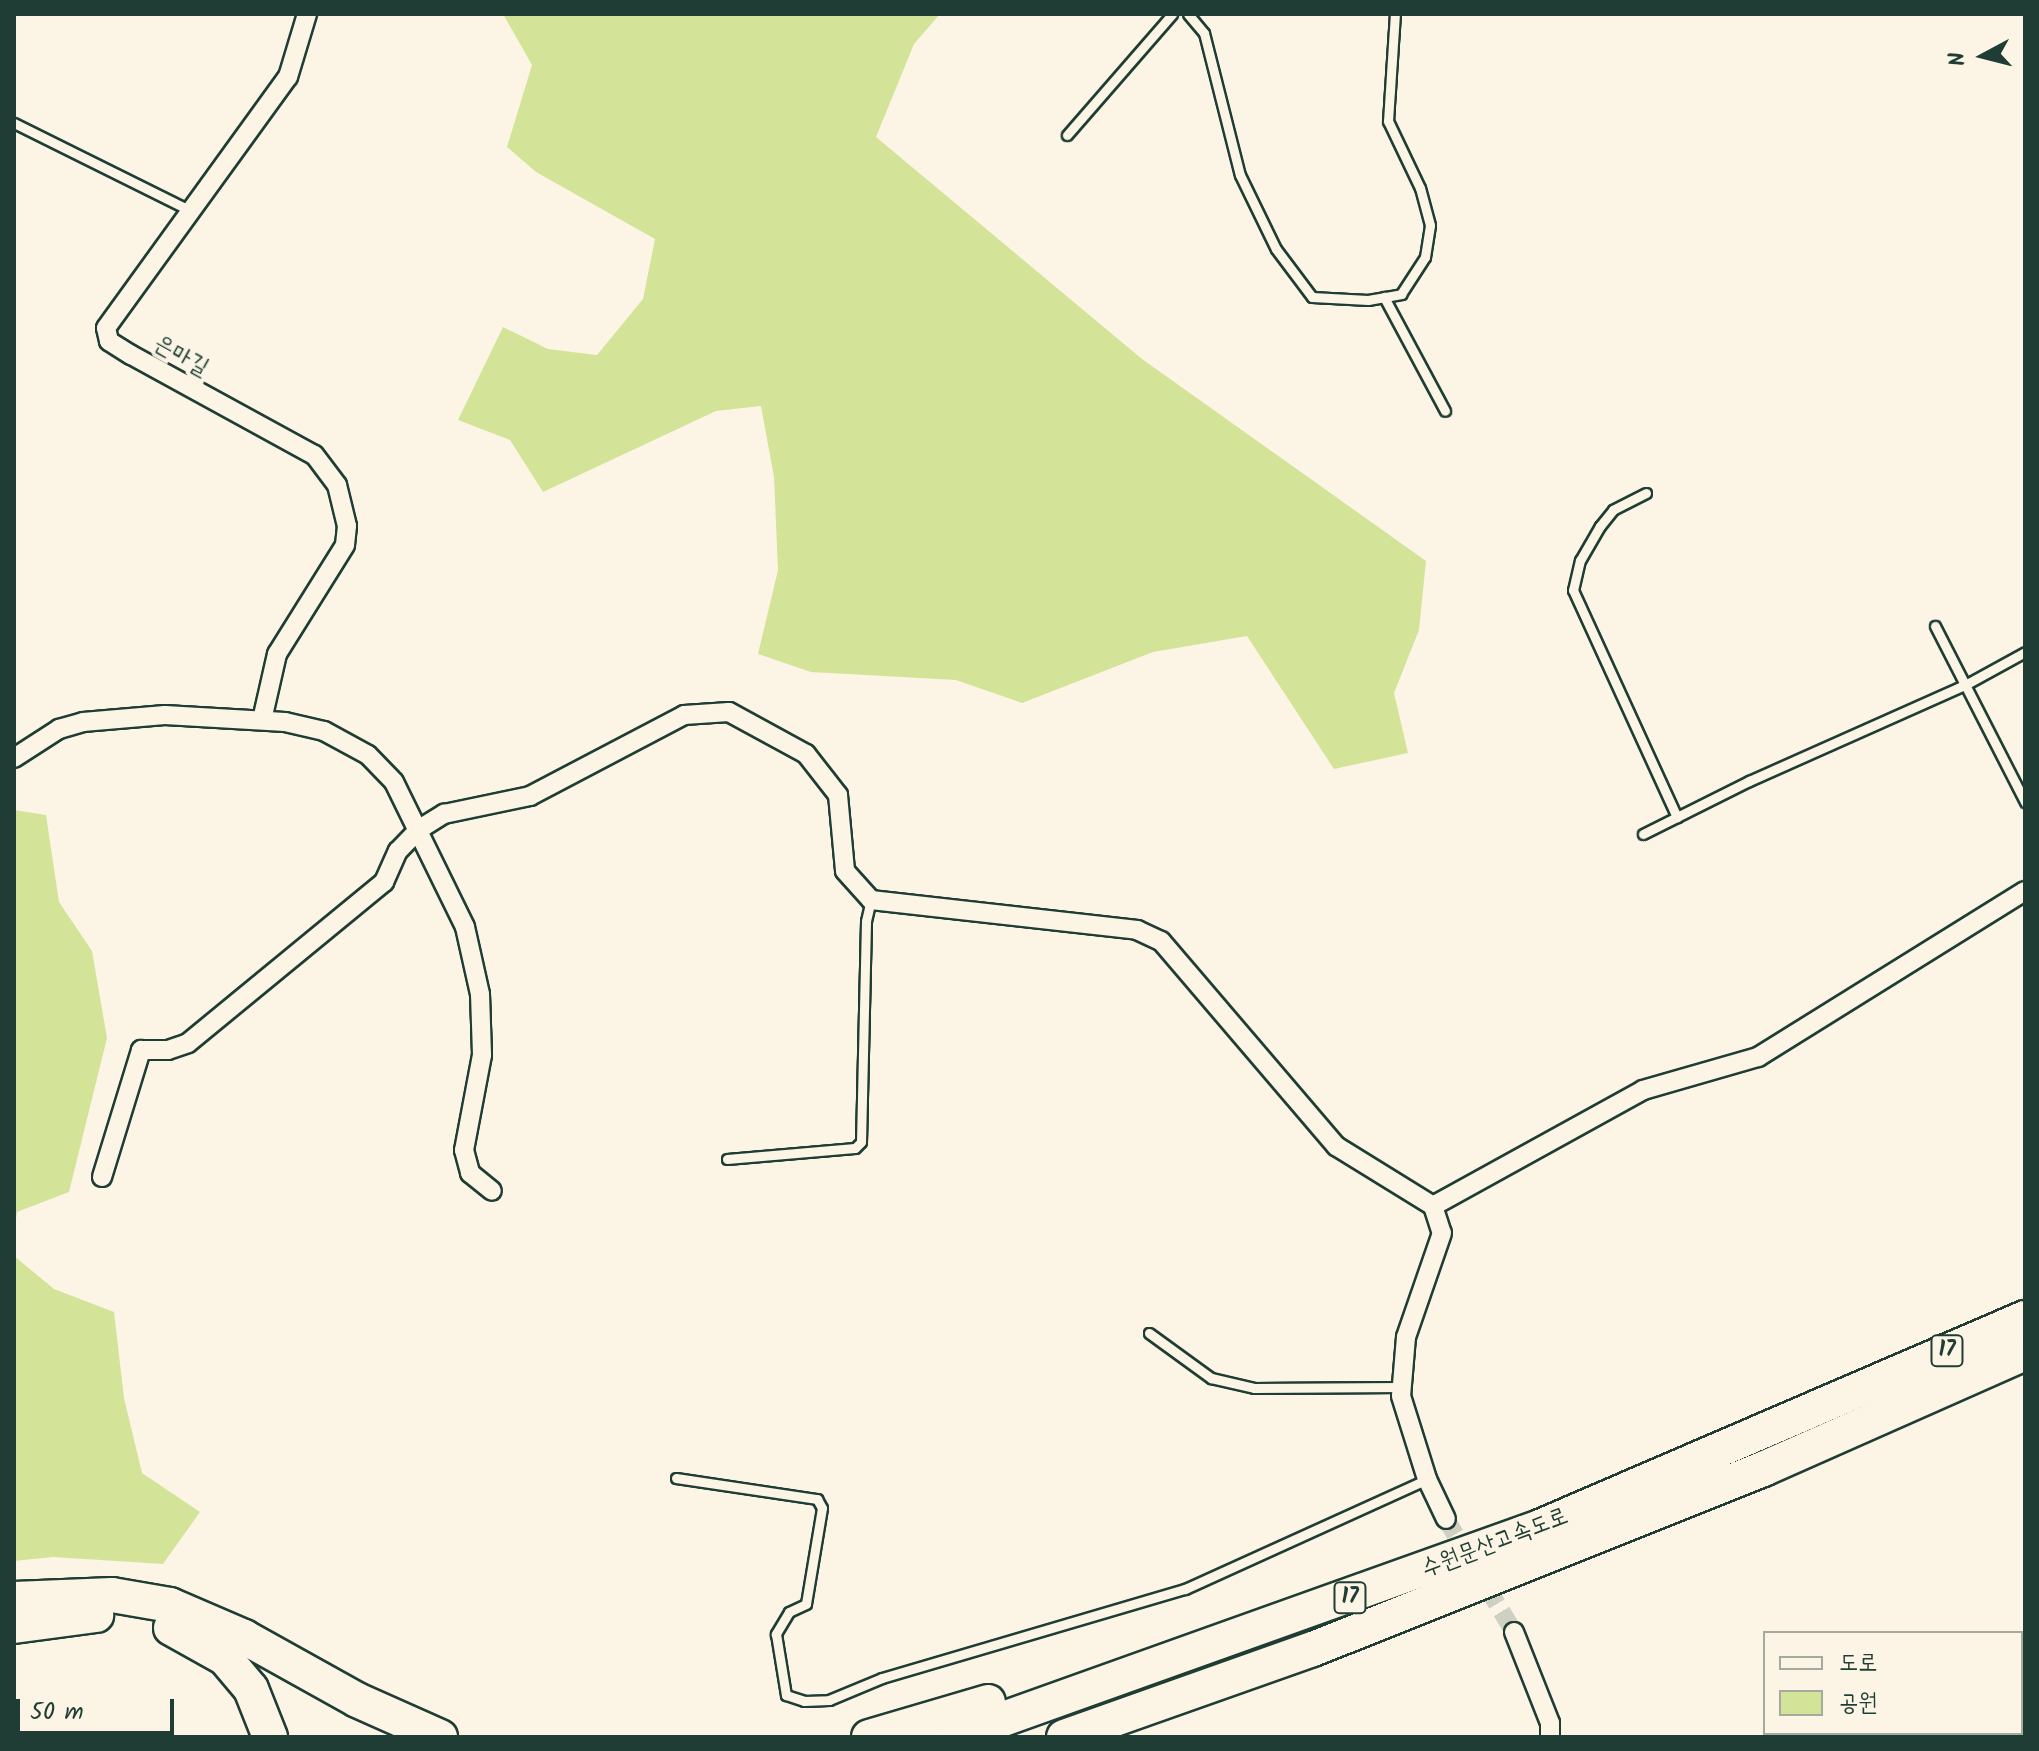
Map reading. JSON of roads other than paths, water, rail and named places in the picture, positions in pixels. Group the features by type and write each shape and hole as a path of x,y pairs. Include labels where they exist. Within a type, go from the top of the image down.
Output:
{"highway":[{"name":"수원문산고속도로","path":"953,1737 1413,1575 1540,1527 2025,1318"},
{"name":"수원문산고속도로","path":"1064,1737 1313,1649 1763,1469 2025,1353"},
{"path":"869,1737 1413,1575"},
{"path":"14,1599 97,1595 170,1605 244,1637 357,1700 440,1737"},
{"path":"14,1626 66,1615 113,1614 193,1636 225,1658 251,1689 270,1737"}],"street":[{"name":"은마길","path":"262,720 277,654 345,545 347,526 337,485 314,455 109,341 106,328 288,77 307,14"},
{"path":"102,1177 141,1050 168,1050 188,1043 384,882 398,851 418,830 444,814 530,796 684,715 729,712 806,754 821,770 838,795 845,871 871,900 1137,930 1161,941 1336,1146 1433,1206 1442,1233 1406,1337 1401,1387 1427,1479 1446,1519"},
{"path":"14,758 59,729 83,722 165,715 262,720 324,731 368,755 394,782 465,927 473,958 482,1055 464,1150 470,1173 492,1191"},
{"path":"1433,1206 1643,1090 1758,1057 2025,891"},
{"path":"1514,1632 1550,1723 1550,1737"}],"lane":[{"path":"1067,135 1172,14"},
{"path":"1188,14 1204,33 1240,175 1276,249 1312,297 1384,297 1401,294 1425,257 1430,225 1420,188 1388,121 1395,14"},
{"path":"14,123 189,210"},
{"path":"1384,297 1445,411"},
{"path":"1646,493 1613,510 1600,526 1580,560 1573,590 1677,817"},
{"path":"1935,626 2025,802"},
{"path":"1643,834 1965,685 2025,652"},
{"path":"727,1159 855,1148 861,1142 866,921 871,900"},
{"path":"1149,1333 1211,1378 1254,1388 1401,1387"},
{"path":"676,1478 817,1499 822,1508 806,1604 789,1612 776,1634 786,1695 804,1701 829,1700 882,1678 1185,1589 1427,1479"}],"tunnel":[{"path":"1446,1519 1514,1632"}]}
